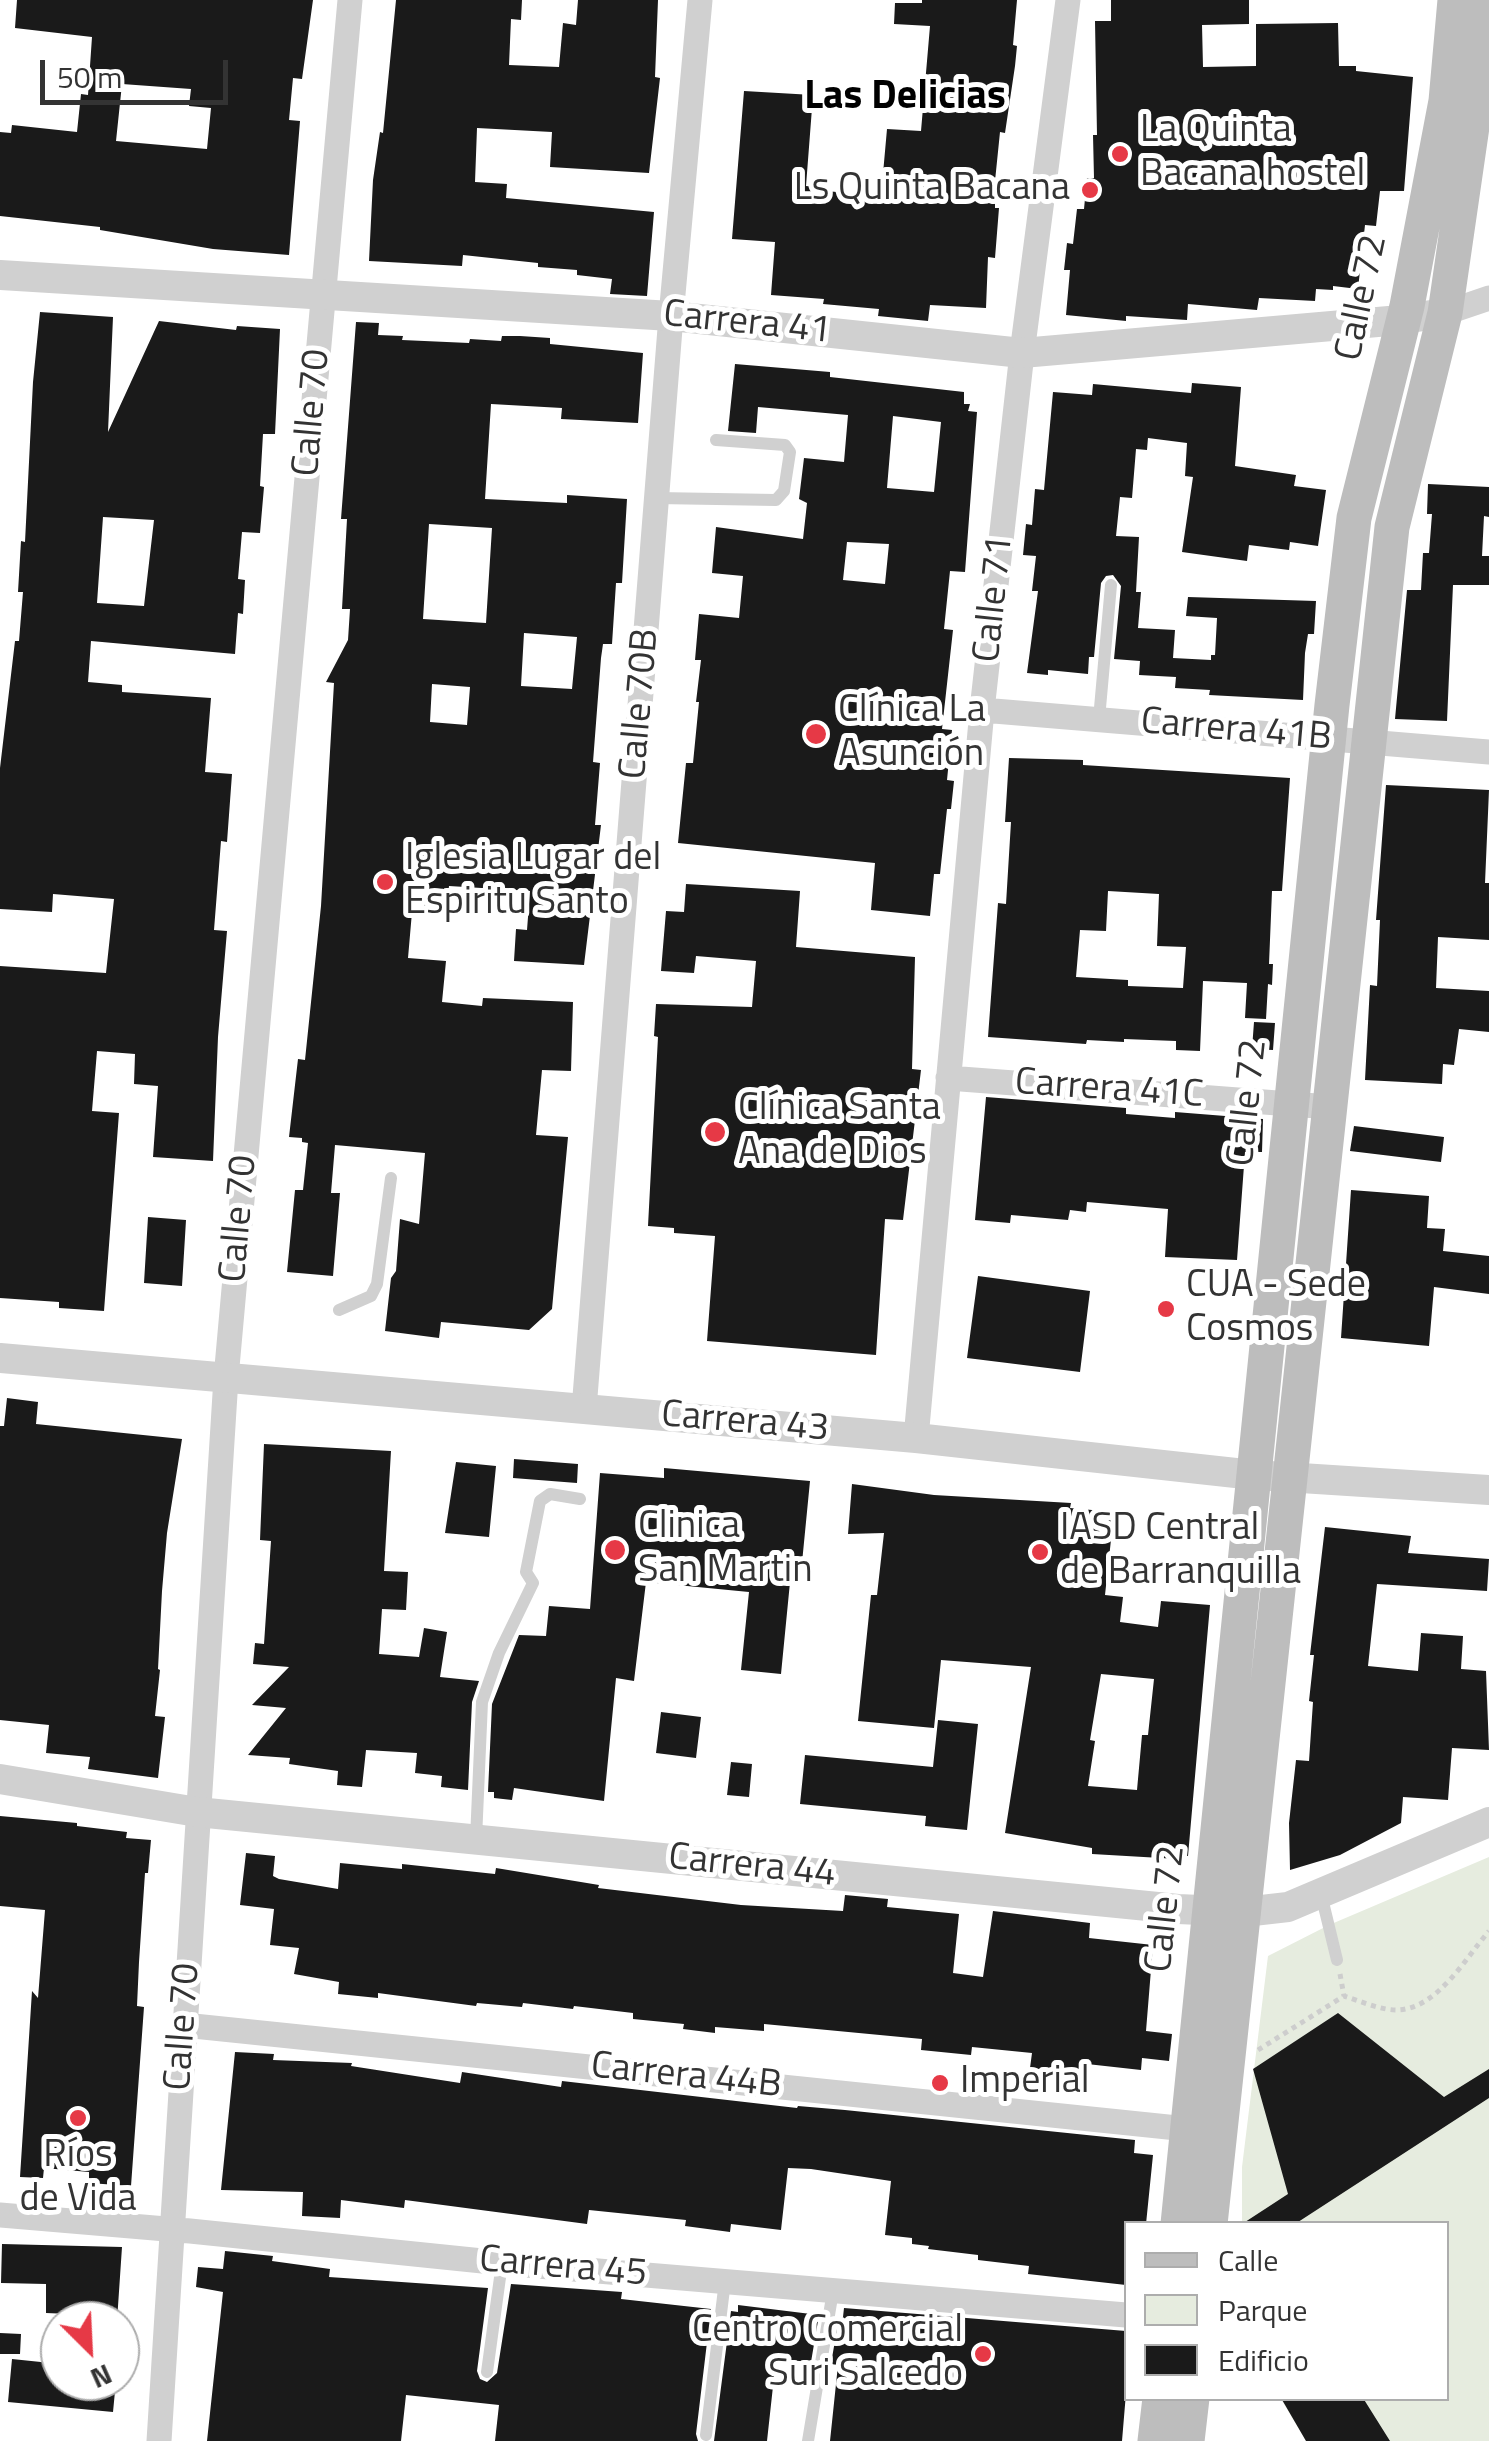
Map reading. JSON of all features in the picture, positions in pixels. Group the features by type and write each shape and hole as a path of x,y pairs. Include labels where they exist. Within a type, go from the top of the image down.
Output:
{"main road":[{"name":"Calle 72","path":"1210,2221 1254,1475 1354,518 1404,320 1446,101 1455,0"},
{"name":"Calle 72","path":"1178,2221 1187,2129 1227,1911 1290,1477 1392,527 1445,313 1476,98 1484,0"},
{"path":"1155,2441 1160,2401"},
{"path":"1187,2441 1192,2401"}],"street":[{"name":"Calle 70","path":"159,2441 226,1378 350,0"},
{"name":"Calle 70B","path":"584,1409 700,0"},
{"name":"Calle 71","path":"916,1438 982,710 1022,353 1068,0"},
{"name":"Carrera 41","path":"0,275 671,316 1022,353 1404,320 1445,313 1489,298"},
{"name":"Carrera 41B","path":"982,710 1489,752"},
{"name":"Carrera 41C","path":"948,1078 1330,1107"},
{"name":"Carrera 43","path":"0,1358 916,1438 1254,1475 1489,1490"},
{"name":"Carrera 44","path":"0,1779 197,1812 1227,1911 1275,1910 1489,1822"},
{"name":"Carrera 44B","path":"184,2025 1187,2129"},
{"name":"Carrera 45","path":"0,2215 502,2264 1124,2315"}],"lane":[{"path":"657,498 776,500 784,492 790,452 785,445 716,440"},
{"path":"1099,720 1111,585"},
{"path":"339,1310 371,1296 377,1284 391,1178"},
{"path":"476,1839 482,1702 499,1653 532,1583 526,1572 540,1501 550,1494 580,1498"},
{"path":"1321,1893 1337,1960"},
{"path":"487,2372 502,2264"},
{"path":"706,2434 724,2311 724,2281"},
{"path":"808,2441 833,2290"}],"path":[{"path":"1247,2056 1344,1996 1394,2010 1417,2007 1435,1994 1489,1932"}],"green space":[{"path":"1489,1857 1489,2441 1306,2441 1282,2401 1449,2401 1449,2221 1242,2221 1242,2167 1268,1956 1329,1925"}],"building":[{"path":"17,0 313,0 302,79 293,78 289,120 300,121 289,255 213,249 100,227 0,216 0,132 11,133 12,125 77,132 81,94 88,95 92,37 15,28","holes":["122,84 191,89 189,106 211,108 207,149 116,141"]},
{"path":"396,0 522,0 521,20 511,19 509,65 559,67 563,23 576,25 578,0 658,0 655,77 660,78 649,173 550,167 552,132 477,128 475,182 507,184 506,198 654,212 647,296 610,294 612,279 577,275 577,270 538,267 538,263 463,255 462,266 369,261 373,180 380,132 383,133"},
{"path":"1017,0 1015,66 1005,133 1000,132 995,181 995,208 999,208 995,258 988,257 986,308 930,305 928,321 878,316 879,309 823,304 824,299 771,295 775,242 732,239 744,91 813,95 806,186 881,196 887,129 921,131 930,26 894,24 895,3"},
{"path":"1111,0 1249,0 1249,24 1202,25 1203,67 1256,66 1256,24 1338,23 1339,66 1413,77 1404,191 1380,191 1376,226 1365,225 1358,289 1316,289 1315,301 1259,298 1257,310 1188,304 1187,320 1126,316 1126,321 1066,315 1070,270 1064,270 1067,243 1073,244 1077,209 1084,209 1087,178 1094,178 1095,21 1111,21"},
{"path":"40,312 113,317 108,432 159,321 236,330 237,326 280,329 275,434 263,434 260,533 242,532 238,579 245,580 235,654 91,641 88,682 122,685 122,692 211,698 205,772 232,774 227,842 221,841 214,930 227,931 213,1161 153,1157 158,1086 134,1084 135,1054 97,1051 92,1111 119,1113 104,1311 59,1308 59,1302 0,1298 0,966 106,973 114,899 53,894 52,912 0,909 0,768 15,641 19,641 23,592 18,592 21,541 25,542","holes":["103,517 154,520 144,606 97,603"]},
{"path":"356,322 379,323 378,335 403,336 402,340 469,343 470,339 501,341 502,336 520,336 550,338 550,344 643,353 638,423 561,419 562,408 491,404 485,499 567,503 567,495 627,499 622,583 616,583 612,644 603,644 601,658 593,762 600,763 595,825 601,825 584,965 514,961 516,929 527,930 530,891 449,886 446,914 412,912 408,958 446,961 442,1002 482,1006 483,998 573,1002 571,1071 542,1070 536,1135 568,1137 552,1309 529,1330 441,1322 439,1338 385,1331 400,1219 419,1224 425,1153 335,1145 331,1193 340,1193 333,1276 287,1272 295,1190 303,1190 308,1143 289,1137 298,1059 305,1060 321,906 334,683 326,682 348,640 350,609 342,609 347,519 341,519","holes":["429,524 492,528 486,623 423,619","524,633 577,637 572,689 521,686","432,684 470,687 467,725 430,722"]},
{"name":"Clínica La Asunción","path":"735,364 830,372 830,377 964,392 964,404 970,404 968,411 977,412 965,572 950,571 944,629 953,630 942,729 952,730 947,780 954,781 940,874 934,874 930,916 871,910 875,863 678,843 686,763 693,763 699,702 701,660 695,660 699,614 739,618 743,576 712,573 716,527 803,539 807,503 799,499 804,458 844,462 848,415 758,407 756,433 728,431","holes":["893,416 941,422 934,492 887,488","847,542 889,544 885,584 843,580"]},
{"path":"1192,383 1241,387 1235,466 1296,475 1294,486 1326,490 1318,546 1290,542 1289,550 1249,545 1247,561 1182,552 1193,477 1185,476 1187,443 1148,438 1147,450 1136,449 1132,498 1120,497 1116,536 1139,537 1138,628 1175,630 1173,658 1211,660 1211,655 1215,655 1217,618 1186,616 1188,597 1316,601 1314,634 1308,634 1305,653 1303,700 1209,695 1210,690 1175,688 1176,677 1139,675 1140,661 1114,659 1121,586 1113,575 1106,576 1101,583 1094,657 1089,657 1088,674 1048,670 1048,675 1027,673 1038,591 1032,591 1036,556 1023,555 1026,524 1032,525 1035,489 1044,490 1053,392 1092,395 1093,384 1191,393"},
{"path":"1428,484 1489,487 1489,517 1484,516 1482,556 1489,556 1489,585 1453,585 1447,721 1395,719 1407,590 1421,590 1423,553 1429,553 1432,514 1427,514"},
{"path":"1009,758 1083,760 1083,765 1290,778 1282,891 1272,891 1269,964 1273,964 1266,1019 1245,1018 1247,983 1203,981 1200,1051 1176,1050 1176,1041 1087,1040 1086,1044 988,1037 998,903 1006,904 1011,822 1005,822","holes":["1108,891 1159,894 1157,946 1186,947 1183,988 1128,986 1128,980 1076,977 1080,930 1106,931"]},
{"path":"1386,785 1489,790 1485,883 1489,883 1489,940 1438,937 1436,988 1489,991 1489,1032 1459,1029 1454,1065 1443,1064 1442,1084 1365,1080 1370,985 1377,986 1380,920 1376,920"},
{"path":"686,884 800,891 796,947 915,957 912,1069 921,1070 903,1220 885,1219 876,1355 707,1341 715,1236 674,1233 674,1228 648,1226 658,1037 654,1036 656,1004 752,1007 756,961 696,956 694,973 661,971 666,911 684,912"},
{"path":"1254,1022 1275,1023 1273,1050 1252,1049"},
{"path":"986,1097 1126,1108 1126,1114 1175,1118 1175,1112 1263,1119 1262,1152 1245,1152 1237,1260 1165,1257 1168,1209 1087,1202 1086,1212 1070,1210 1068,1220 1011,1215 1010,1223 975,1220"},
{"path":"1354,1126 1444,1137 1441,1162 1350,1151"},
{"path":"1351,1190 1429,1196 1427,1228 1445,1229 1443,1251 1489,1256 1489,1294 1434,1287 1429,1346 1341,1338"},
{"path":"148,1217 186,1220 182,1286 144,1283"},
{"path":"978,1276 1090,1291 1080,1372 967,1358"},
{"path":"7,1398 38,1402 36,1424 182,1439 162,1591 155,1716 165,1717 158,1778 88,1769 90,1757 46,1753 49,1725 0,1720 0,1426 4,1426"},
{"path":"264,1444 391,1451 384,1571 408,1572 406,1610 382,1609 379,1654 419,1657 424,1628 447,1632 440,1677 479,1681 472,1702 468,1790 441,1787 442,1776 415,1773 417,1753 366,1750 362,1787 337,1785 338,1771 289,1764 290,1758 248,1755 286,1708 252,1705 289,1667 253,1664 255,1643 264,1644 271,1541 260,1540"},
{"path":"514,1459 578,1464 577,1483 513,1478"},
{"path":"456,1462 496,1466 489,1537 445,1533"},
{"path":"664,1468 810,1481 801,1573 791,1572 781,1674 741,1670 749,1592 646,1582 634,1681 616,1678 604,1801 514,1788 512,1800 494,1798 494,1792 488,1792 492,1704 519,1635 546,1636 549,1606 590,1609 600,1473 664,1478"},
{"path":"852,1484 934,1495 1071,1503 1070,1508 1114,1512 1105,1595 1123,1597 1120,1622 1158,1627 1161,1601 1210,1605 1188,1856 1178,1855 1178,1859 1092,1854 1092,1848 1005,1833 1031,1667 941,1660 934,1728 858,1721 871,1595 877,1595 884,1533 848,1534","holes":["1101,1674 1154,1679 1148,1735 1142,1735 1137,1790 1088,1786 1095,1741 1090,1740"]},
{"path":"1325,1527 1411,1536 1408,1553 1489,1559 1487,1591 1377,1584 1368,1666 1418,1671 1421,1633 1463,1636 1461,1669 1486,1671 1489,1750 1452,1748 1448,1800 1403,1797 1401,1823 1340,1855 1290,1870 1289,1823 1296,1760 1309,1761 1314,1655 1310,1655"},
{"path":"661,1712 701,1717 696,1758 656,1753"},
{"path":"938,1720 978,1724 967,1830 925,1826 926,1816 800,1804 805,1755 933,1767"},
{"path":"731,1762 752,1764 749,1797 727,1795"},
{"path":"0,1816 77,1823 127,1832 126,1838 151,1840 139,1962 137,2006 144,2007 131,2186 89,2183 89,2172 44,2168 43,2178 20,2177 32,1991 38,1998 45,1910 0,1906"},
{"path":"246,1853 275,1856 273,1876 279,1879 338,1889 340,1863 402,1869 402,1864 495,1874 496,1868 599,1885 598,1888 741,1905 843,1911 845,1895 888,1899 887,1907 959,1914 953,1973 983,1977 993,1911 1090,1923 1089,1938 1153,1945 1146,2031 1172,2034 1169,2061 1142,2058 1141,2070 1087,2064 1086,2074 1030,2068 1032,2053 972,2047 971,2055 921,2050 922,2039 764,2024 764,2031 715,2027 715,2033 683,2029 684,2024 633,2019 633,2013 574,2006 476,2006 378,1993 378,1998 338,1994 339,1982 294,1974 299,1948 270,1945 274,1909 240,1905"},
{"path":"1338,2013 1444,2097 1489,2069 1489,2098 1300,2221 1247,2221 1288,2194 1253,2069"},
{"path":"235,2052 274,2054 273,2060 352,2063 351,2066 460,2083 462,2072 561,2087 562,2081 1135,2140 1134,2153 1153,2155 1146,2221 1124,2221 1124,2285 1028,2274 1029,2266 978,2260 978,2255 928,2249 929,2246 912,2244 912,2238 885,2235 891,2181 811,2169 788,2168 781,2230 731,2224 730,2232 685,2226 686,2220 589,2210 587,2224 405,2200 404,2208 341,2200 340,2218 302,2216 303,2192 221,2190"},
{"path":"2,2244 122,2247 118,2301 46,2301 46,2284 1,2283"},
{"path":"225,2251 273,2256 272,2261 330,2269 329,2277 488,2288 477,2371 480,2379 487,2382 497,2373 511,2284 622,2292 621,2299 711,2309 698,2441 495,2441 499,2405 406,2395 401,2441 207,2441 223,2292 196,2287 198,2267 223,2269"},
{"path":"738,2305 819,2315 811,2362 776,2359 767,2441 714,2441 731,2311 738,2312"},
{"name":"Centro Comercial Suri Salcedo","path":"844,2308 1124,2331 1122,2441 830,2441 838,2365 831,2364 839,2317 843,2317"},
{"path":"0,2333 21,2334 20,2354 0,2354"},
{"path":"12,2359 40,2362 40,2401 114,2401 113,2412 8,2402"},
{"path":"1283,2401 1365,2401 1390,2441 1306,2441"}],"place":[{"name":"La Quinta Bacana hostel","path":"1120,154"},
{"name":"Ls Quinta Bacana","path":"1090,190"},
{"name":"Clínica La Asunción","path":"816,734"},
{"name":"Iglesia Lugar del Espiritu Santo","path":"385,882"},
{"name":"Clínica Santa Ana de Dios","path":"715,1132"},
{"name":"CUA - Sede Cosmos","path":"1166,1309"},
{"name":"Clinica San Martin","path":"615,1550"},
{"name":"IASD Central de Barranquilla","path":"1040,1552"},
{"name":"Imperial","path":"940,2083"},
{"name":"Ríos de Vida","path":"78,2118"},
{"name":"Centro Comercial Suri Salcedo","path":"983,2354"}],"district":[{"name":"Las Delicias","path":"905,98"}]}
